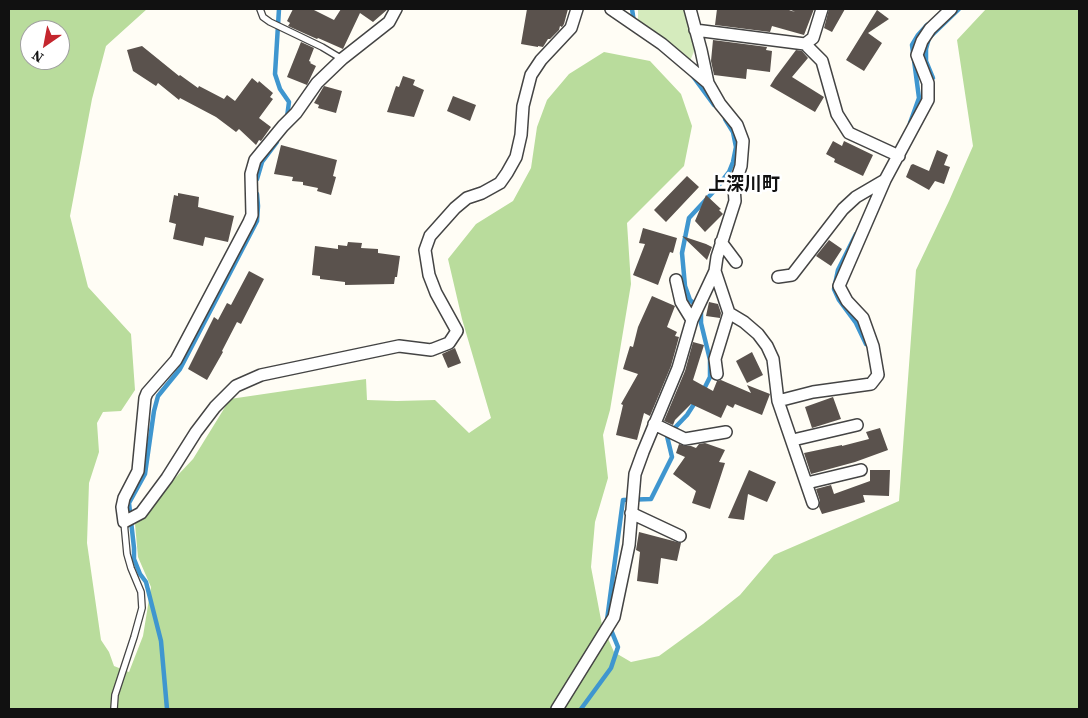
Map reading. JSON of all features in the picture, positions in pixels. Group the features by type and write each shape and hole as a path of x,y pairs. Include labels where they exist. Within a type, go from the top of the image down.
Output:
{"street":[{"path":"396,9 390,22 342,59 317,83 296,113 255,160 250,174 252,215 249,222 176,360 148,393 146,398 138,471 124,498 122,507 127,520 141,513 215,407 236,386 261,375 399,346 431,350 449,343 457,331 428,275 425,250 430,236 448,215 467,198 482,193 500,182 508,173 516,157 521,135 523,106 531,75 541,60 570,28 577,9"},
{"path":"611,9 662,44 708,83"},
{"path":"557,709 614,617 629,546 636,474 654,424 678,368 692,320 715,271 721,242 735,201 734,187 741,166 743,141 737,125 720,104 708,83 690,9"},
{"path":"805,44 813,38 822,9"},
{"path":"778,401 813,392 871,384 878,375 873,346 863,318 847,301 839,286 885,180 928,100 928,83 917,55 922,41 930,29 951,9"},
{"path":"695,30 805,44 822,60 837,114 849,133 899,156"},
{"path":"778,277 792,275 843,210 856,197 885,180"},
{"path":"721,242 736,262"},
{"path":"715,271 729,313 715,359 717,374"},
{"path":"676,280 681,302 692,320"},
{"path":"729,313 744,322 758,334 773,358 778,401 793,440 813,503"},
{"path":"654,424 686,439 726,432"},
{"path":"793,440 857,425"},
{"path":"807,483 861,470"},
{"path":"631,513 680,536"}],"lane":[{"path":"260,9 263,17 270,22 322,47 342,59"},
{"path":"114,709 115,695 142,608 141,592 130,568 127,554 127,520"}],"green space":[{"path":"9,9 147,9 106,46 92,99 70,216 88,287 131,334 135,390 121,411 103,412 97,423 99,452 89,483 87,543 101,640 109,652 114,666 129,672 143,636 151,587 138,557 135,524 145,516 160,494 193,459 230,399 366,379 367,400 435,400 469,433 491,418 462,319 448,259 476,224 513,201 531,168 537,127 547,100 569,74 604,52 650,61 681,94 692,126 684,166 627,223 631,284 610,410 603,435 608,478 595,522 591,567 602,625 614,652 631,662 659,656 740,595 774,555 899,501 916,270 973,146 957,40 986,9 1079,9 1079,709 9,709"},
{"path":"638,9 686,9 695,49 690,61 638,23"}],"building":[{"path":"293,9 312,9 334,20 341,9 388,9 373,22 360,13 343,49 288,26 290,23 287,21"},
{"path":"527,9 568,9 564,24 548,39 543,47 521,44"},
{"path":"717,9 786,9 795,12 789,9 814,9 804,35 772,26 770,32 715,25"},
{"path":"829,9 845,9 832,32 824,28"},
{"path":"877,10 889,19 868,33 882,43 864,71 846,60"},
{"path":"713,40 767,47 766,50 772,51 770,72 747,69 746,79 714,75 711,61"},
{"path":"301,42 314,48 309,61 316,66 307,85 287,77"},
{"path":"142,46 179,76 198,88 199,86 224,99 227,95 235,101 252,78 258,83 259,81 273,93 270,97 273,99 259,118 271,127 256,145 239,129 236,132 216,117 180,98 179,100 158,83 156,86 133,71 127,50"},
{"path":"796,50 802,51 808,58 792,77 824,97 815,112 770,86"},
{"path":"403,76 415,80 413,85 424,90 414,117 387,112 396,86 399,87"},
{"path":"324,86 342,91 336,113 318,108 319,105 314,103"},
{"path":"453,96 476,105 470,121 447,111"},
{"path":"833,141 842,146 844,141 873,155 863,176 834,162 835,159 826,154"},
{"path":"281,145 337,160 333,176 336,177 331,195 317,191 318,188 303,185 303,182 292,181 293,177 274,174"},
{"path":"937,150 948,155 944,165 950,167 944,184 935,181 929,190 906,177 913,164 929,171"},
{"path":"687,176 699,187 666,222 654,210"},
{"path":"178,193 199,197 198,207 234,216 228,242 205,237 203,246 173,239 176,224 169,222 174,195 178,196"},
{"path":"706,195 721,209 719,210 723,214 705,232 695,221"},
{"path":"643,228 677,238 673,253 670,252 658,285 633,275 645,244 639,243"},
{"path":"682,236 712,247 707,260"},
{"path":"829,240 842,249 831,266 816,256"},
{"path":"348,242 362,243 361,248 378,249 378,253 400,256 394,284 345,285 345,282 320,279 320,276 312,275 315,246 338,249 338,245 347,246"},
{"path":"249,271 264,279 241,324 237,322 207,380 188,369 214,317 218,320 227,303 231,305"},
{"path":"652,296 675,306 667,327 677,332 675,336 679,337 671,366 650,416 644,413 637,440 616,435 623,405 621,404 638,374 623,369 630,346 633,347 638,327"},
{"path":"709,302 718,304 721,313 720,318 706,316"},
{"path":"693,342 704,345 693,380 713,391 717,381 721,380 751,393 747,385 770,394 762,415 735,404 733,408 727,405 721,418 691,404 675,420 673,425 664,421 685,371"},
{"path":"455,348 461,363 448,368 442,354"},
{"path":"752,352 763,375 747,383 736,361"},
{"path":"833,397 841,419 812,428 805,407"},
{"path":"880,428 888,450 855,462 811,474 804,453 869,439 866,432"},
{"path":"705,443 725,450 719,462 725,463 710,509 692,503 696,491 673,474 685,457 676,453 679,444 696,448 699,444"},
{"path":"749,470 776,482 767,502 748,494 744,520 728,518"},
{"path":"870,470 890,470 889,496 863,495 865,502 822,514 816,489 831,485 834,494 870,481"},
{"path":"639,532 681,543 677,561 661,558 658,584 637,581 640,552 636,550"}],"waterway":[{"path":"279,9 275,74 280,89 289,102 287,117"},
{"path":"632,9 634,22"},
{"path":"933,78 926,61 926,49 929,38 959,9"},
{"path":"910,123 919,98 912,45 927,25"},
{"path":"692,75 714,105"},
{"path":"703,391 710,377 710,360 701,323 701,310 690,300 685,286 682,253 689,218 715,190 729,172 733,162 736,147 733,132 725,119"},
{"path":"257,179 262,162 277,142"},
{"path":"167,709 161,641 146,582 140,574 134,559 129,503 145,474 158,396 180,369 257,221 257,194"},
{"path":"856,234 838,270 834,289 839,300 856,323 866,344"},
{"path":"581,709 611,668 618,647 607,620 623,500 651,499 672,457 667,436 687,415 696,401"}],"district":[{"name":"上深川町","path":"744,185"}]}
